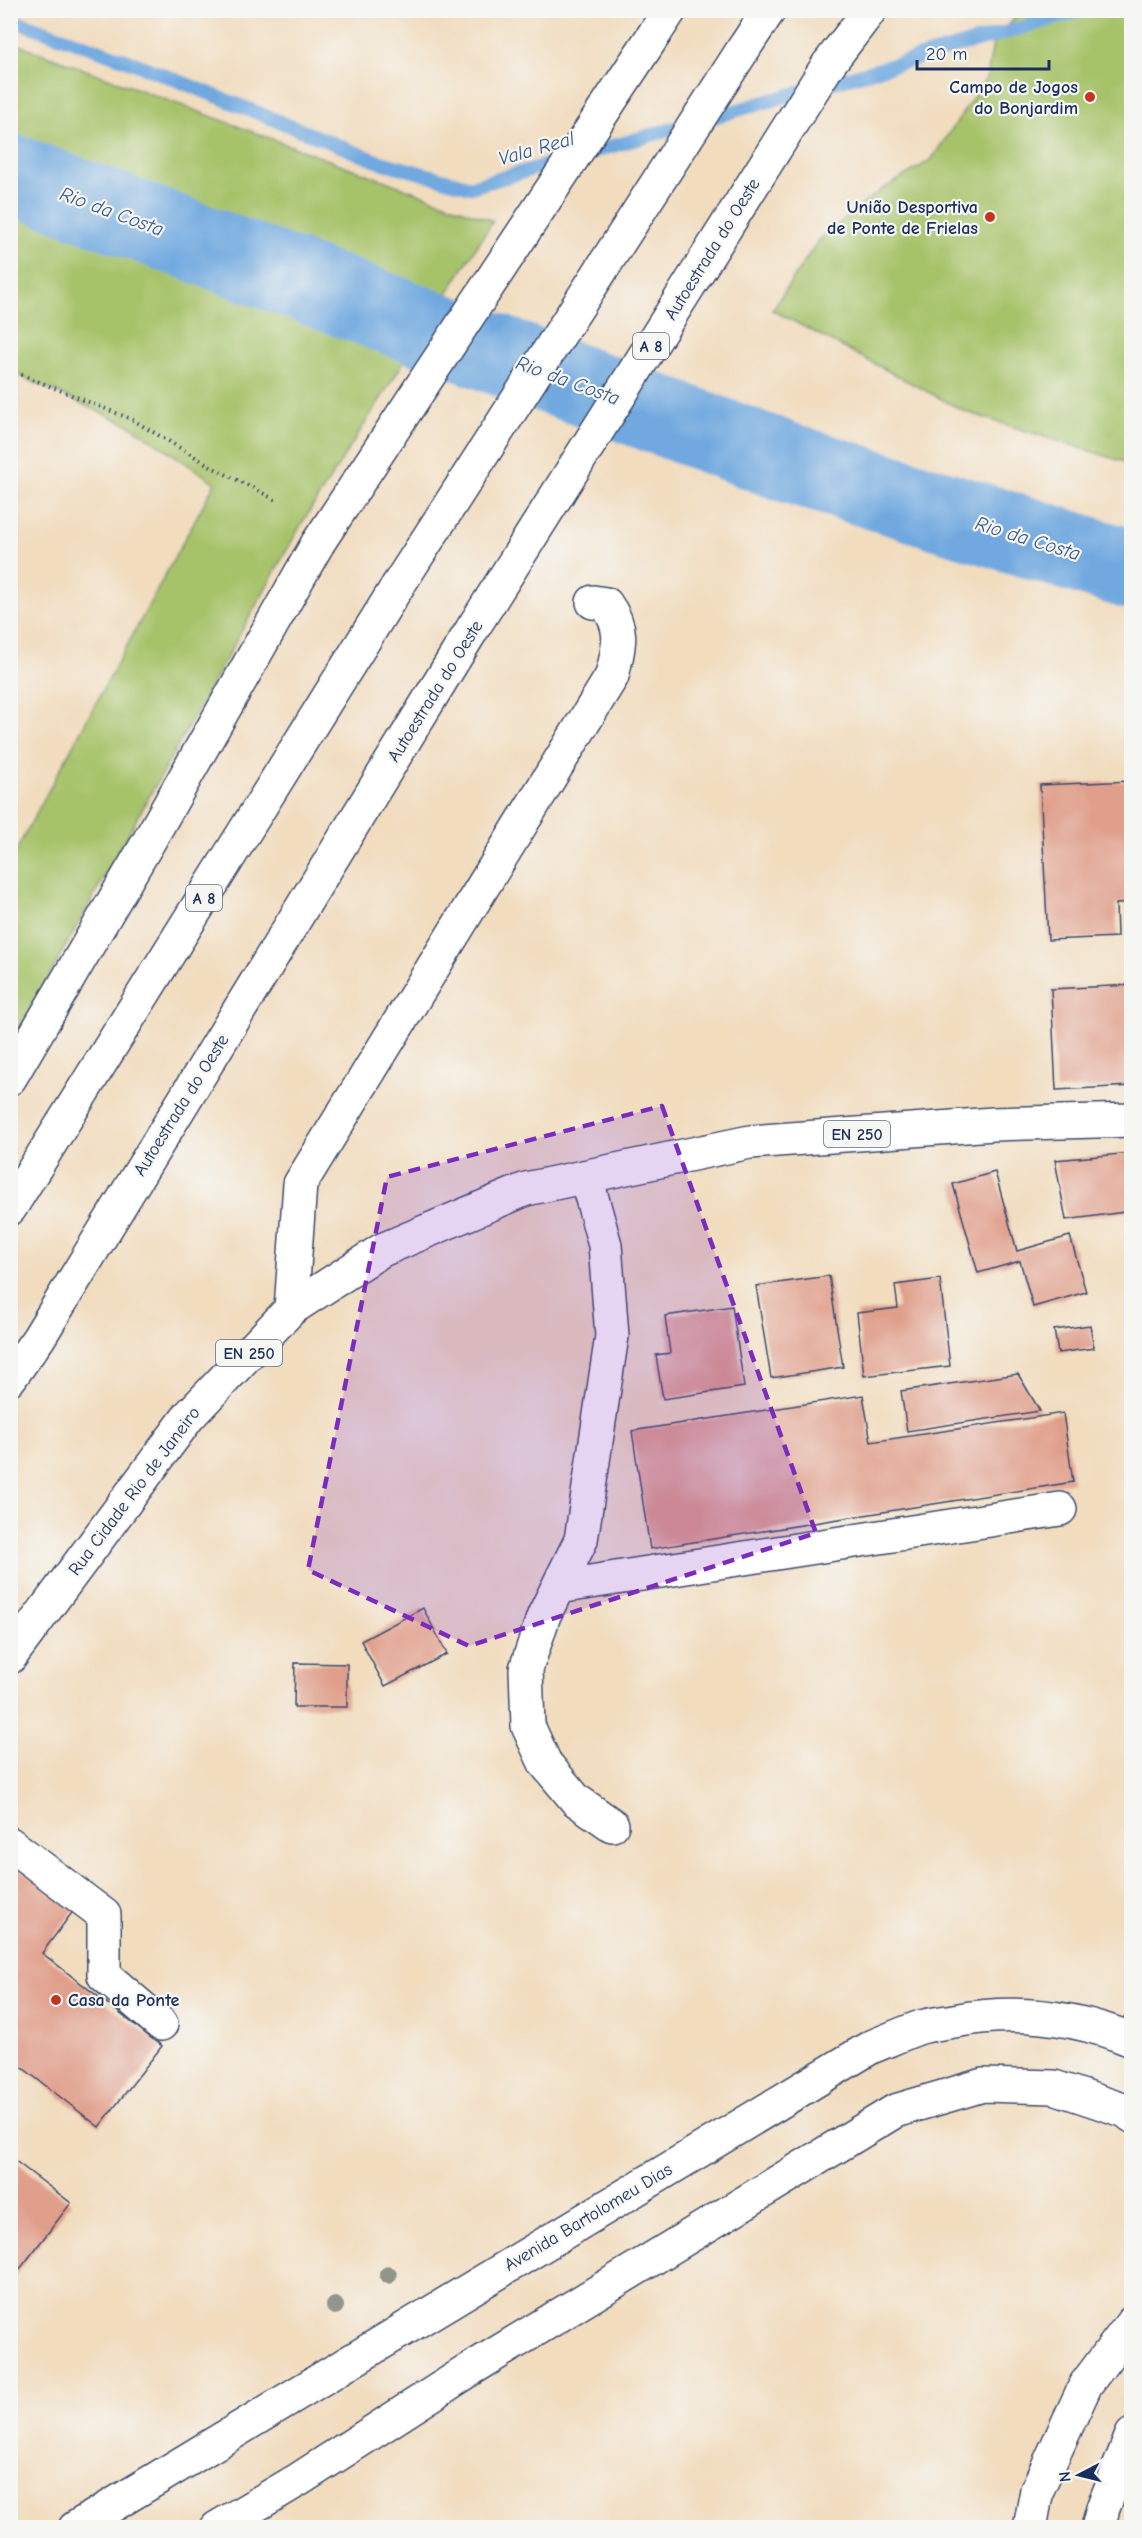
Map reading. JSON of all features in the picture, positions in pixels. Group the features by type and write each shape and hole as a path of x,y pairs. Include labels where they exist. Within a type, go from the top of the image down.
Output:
{"main road":[{"name":"A 8","path":"10,1208 397,587 770,10"},
{"name":"Autoestrada do Oeste","path":"10,1378 44,1329 473,628 828,64 870,10"},
{"path":"10,1078 149,841 318,543 662,22"},
{"path":"291,1309 300,1184 612,676 620,640 617,618 606,604 593,602"},
{"name":"EN 250","path":"586,1177 750,1142 993,1124 1131,1120"},
{"path":"586,1177 605,1245 612,1336 581,1540 544,1615 526,1669 528,1726 545,1763 576,1800 612,1825"},
{"name":"Rua Cidade Rio de Janeiro","path":"10,1658 189,1416 291,1309 382,1250 526,1189 586,1177"},
{"path":"558,1587 1060,1509"},
{"path":"10,1844 104,1915 104,1975 161,2024"},
{"name":"Avenida Bartolomeu Dias","path":"75,2528 871,2047 920,2027 1014,2013 1064,2018 1110,2031 1131,2040"},
{"path":"217,2528 298,2480 471,2369 895,2111 983,2085 1054,2087 1126,2111 1131,2116"},
{"path":"1030,2528 1037,2490 1086,2384 1131,2323"},
{"path":"1098,2528 1102,2508 1131,2435"}],"path":[{"path":"10,370 131,419 214,468 276,500"}],"highlighted area":[{"path":"662,1106 816,1533 469,1646 308,1570 387,1177"}],"green space":[{"name":"União Desportiva de Ponte de Frielas","path":"1021,11 1131,11 1131,464 966,412 772,310 818,241 878,192 931,160 987,77 993,43"},
{"path":"11,42 493,221 302,523 11,1044 11,860 215,483 131,426 11,372"}],"building":[{"path":"1132,781 1132,903 1116,904 1117,937 1048,940 1040,785"},
{"path":"1132,985 1132,1086 1056,1090 1051,989"},
{"path":"1132,1153 1132,1211 1066,1220 1055,1160"},
{"path":"995,1172 1017,1251 1070,1236 1086,1292 1033,1307 1020,1261 978,1273 953,1184"},
{"path":"829,1276 843,1367 771,1378 756,1286"},
{"path":"940,1279 950,1366 864,1376 857,1313 898,1308 895,1285"},
{"path":"732,1306 744,1387 663,1399 656,1355 670,1353 665,1316"},
{"path":"1090,1325 1094,1348 1058,1353 1054,1330"},
{"path":"1018,1374 1040,1411 907,1431 901,1391"},
{"path":"863,1395 871,1442 1063,1413 1073,1482 650,1549 632,1431"},
{"path":"423,1608 447,1654 385,1686 361,1641"},
{"path":"295,1663 347,1664 347,1707 294,1707"},
{"name":"Casa da Ponte","path":"10,1861 74,1910 42,1953 162,2046 99,2127 10,2058"},
{"path":"10,2157 71,2203 10,2282"}],"waterway":[{"name":"Vala Real","path":"10,19 129,61 377,161 471,187 1084,10"},
{"name":"Rio da Costa","path":"10,173 786,462 1132,570"}],"place":[{"name":"Campo de Jogos do Bonjardim","path":"1090,97"},
{"name":"União Desportiva de Ponte de Frielas","path":"990,217"},
{"name":"Casa da Ponte","path":"56,2000"}]}
